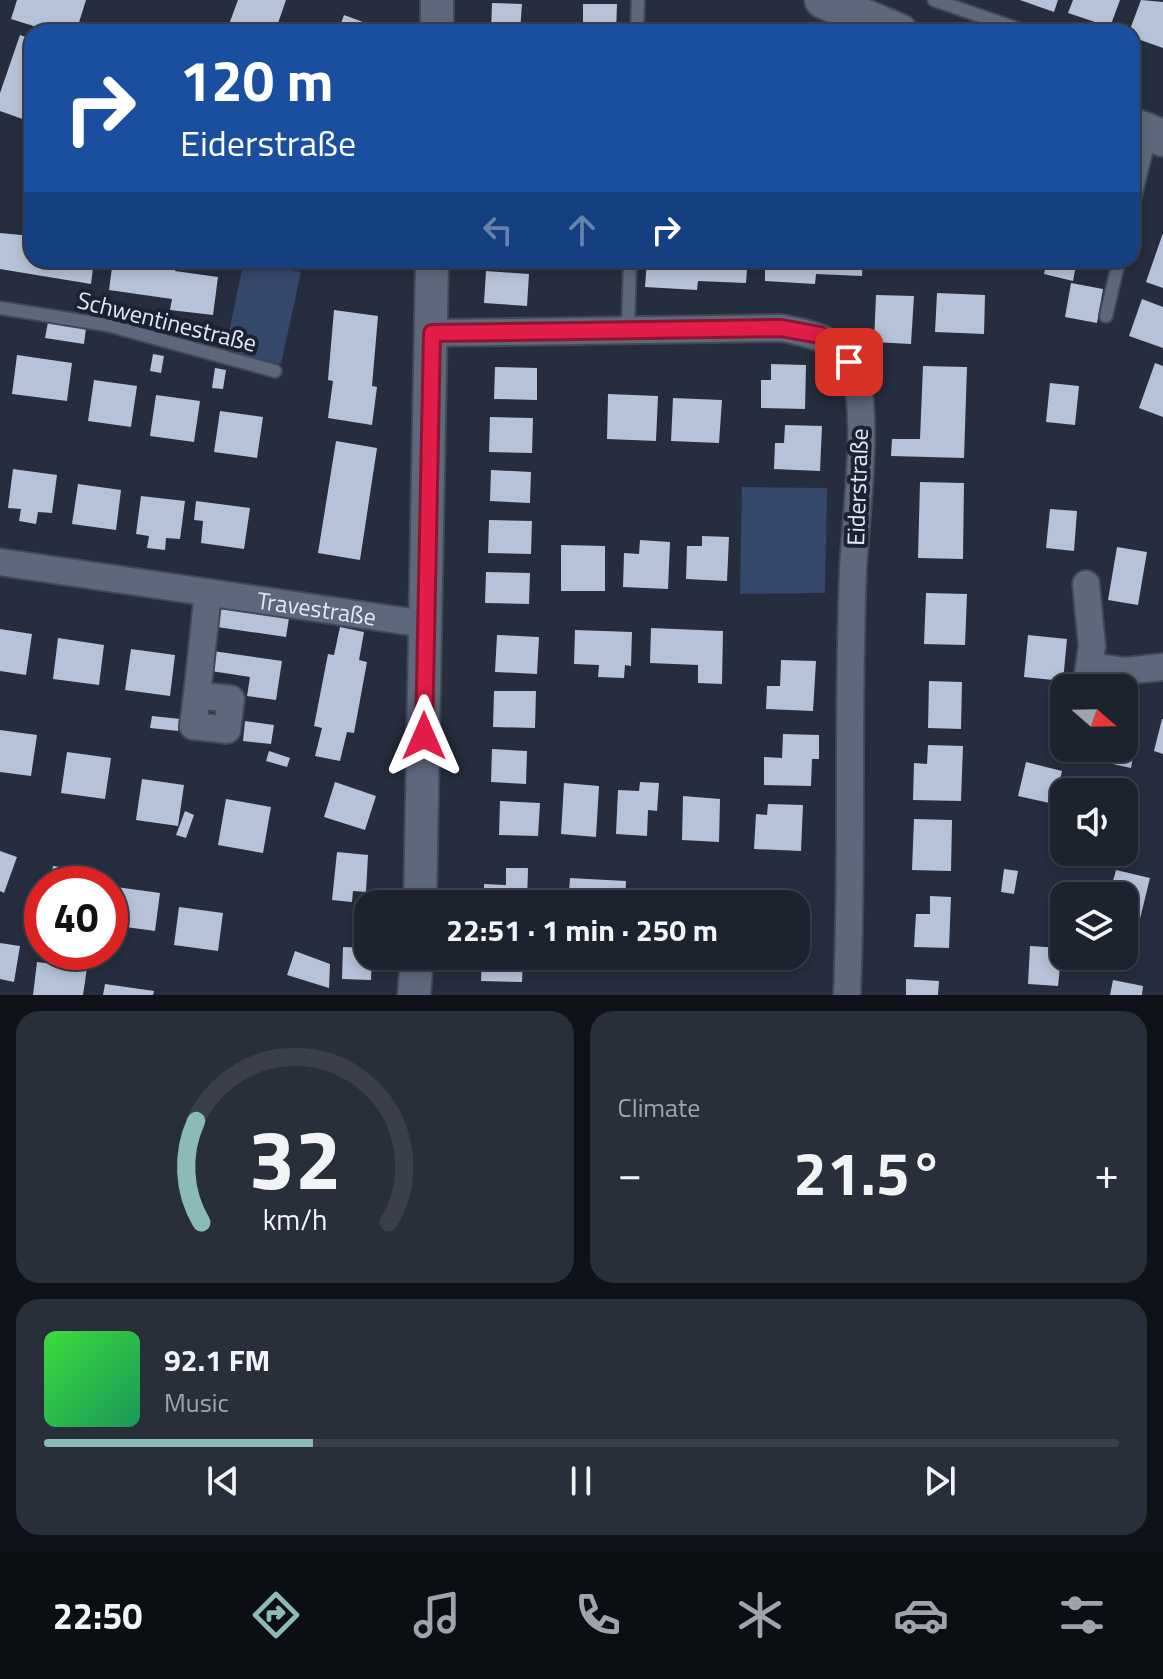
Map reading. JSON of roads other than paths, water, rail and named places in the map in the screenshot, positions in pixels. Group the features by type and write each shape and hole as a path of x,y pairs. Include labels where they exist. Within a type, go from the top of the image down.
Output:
{"main road":[{"path":"832,2 881,24"}],"street":[{"path":"437,0 437,24"},
{"path":"420,890 432,268"},
{"name":"Eiderstraße","path":"432,333 781,328 820,335 842,353 854,370 860,435 853,589 853,864 847,995"},
{"name":"Travestraße","path":"0,562 425,624"},
{"path":"1086,584 1089,674"},
{"path":"197,695 208,593"},
{"path":"1107,674 1163,667"},
{"path":"414,995 416,970"}],"lane":[{"path":"637,24 638,0"},
{"path":"934,0 1004,24"},
{"path":"1140,173 1149,132"},
{"path":"628,329 630,268"},
{"path":"1106,316 1117,268"},
{"name":"Schwentinestraße","path":"0,308 107,325 275,371"}]}
